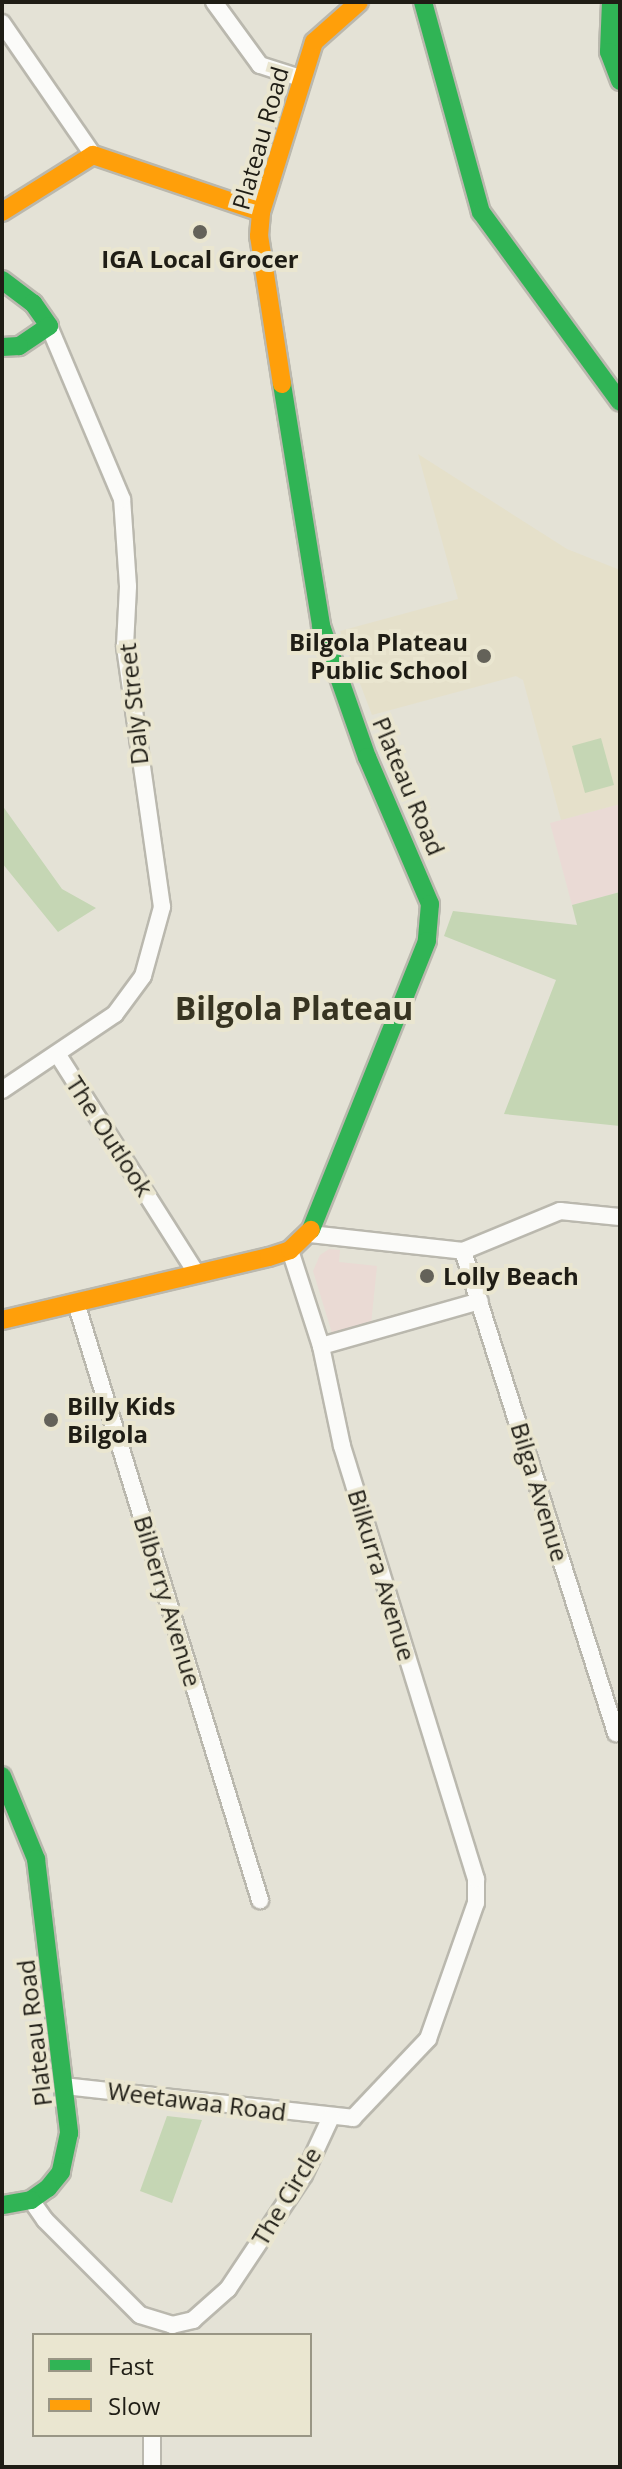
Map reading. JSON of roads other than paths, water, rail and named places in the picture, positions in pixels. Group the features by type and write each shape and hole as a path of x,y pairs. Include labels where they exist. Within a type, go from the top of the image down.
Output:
{"street":[{"path":"214,2 260,65 300,78"},
{"name":"Plateau Road","path":"2,1320 290,1250 310,1234 427,941 431,914 421,873 367,757 321,626 259,236 261,212 300,78 314,42 359,2"},
{"path":"423,2 481,212 620,402"},
{"path":"611,2 609,52 620,81"},
{"path":"2,23 93,155 261,212"},
{"path":"2,212 78,160 93,155"},
{"path":"2,280 33,303 49,326 19,346 2,347"},
{"name":"Daly Street","path":"49,326 122,499 128,586 125,646 162,907 143,976 115,1014 58,1055"},
{"name":"The Outlook","path":"2,1090 58,1055 197,1274"},
{"path":"310,1234 463,1251 560,1211 620,1217"},
{"name":"Bilkurra Avenue","path":"290,1250 321,1346 342,1446 476,1879 475,1898 428,2039 360,2114 331,2117"},
{"name":"Bilga Avenue","path":"463,1251 618,1730"},
{"path":"321,1346 480,1301"},
{"name":"Bilberry Avenue","path":"76,1303 260,1900"},
{"name":"Plateau Road","path":"2,1776 36,1859 69,2149 61,2172 31,2200"},
{"name":"Weetawaa Road","path":"64,2086 331,2117"},
{"name":"The Circle","path":"31,2200 122,2300 154,2327 193,2320 214,2306 304,2175 331,2117"},
{"path":"2,2205 31,2200"},
{"path":"152,2437 152,2467"}],"place":[{"name":"IGA Local Grocer","path":"200,232"},
{"name":"Bilgola Plateau Public School","path":"484,656"},
{"name":"Lolly Beach","path":"427,1276"},
{"name":"Billy Kids Bilgola","path":"51,1420"}],"district":[{"name":"Bilgola Plateau","path":"294,1008"}]}
